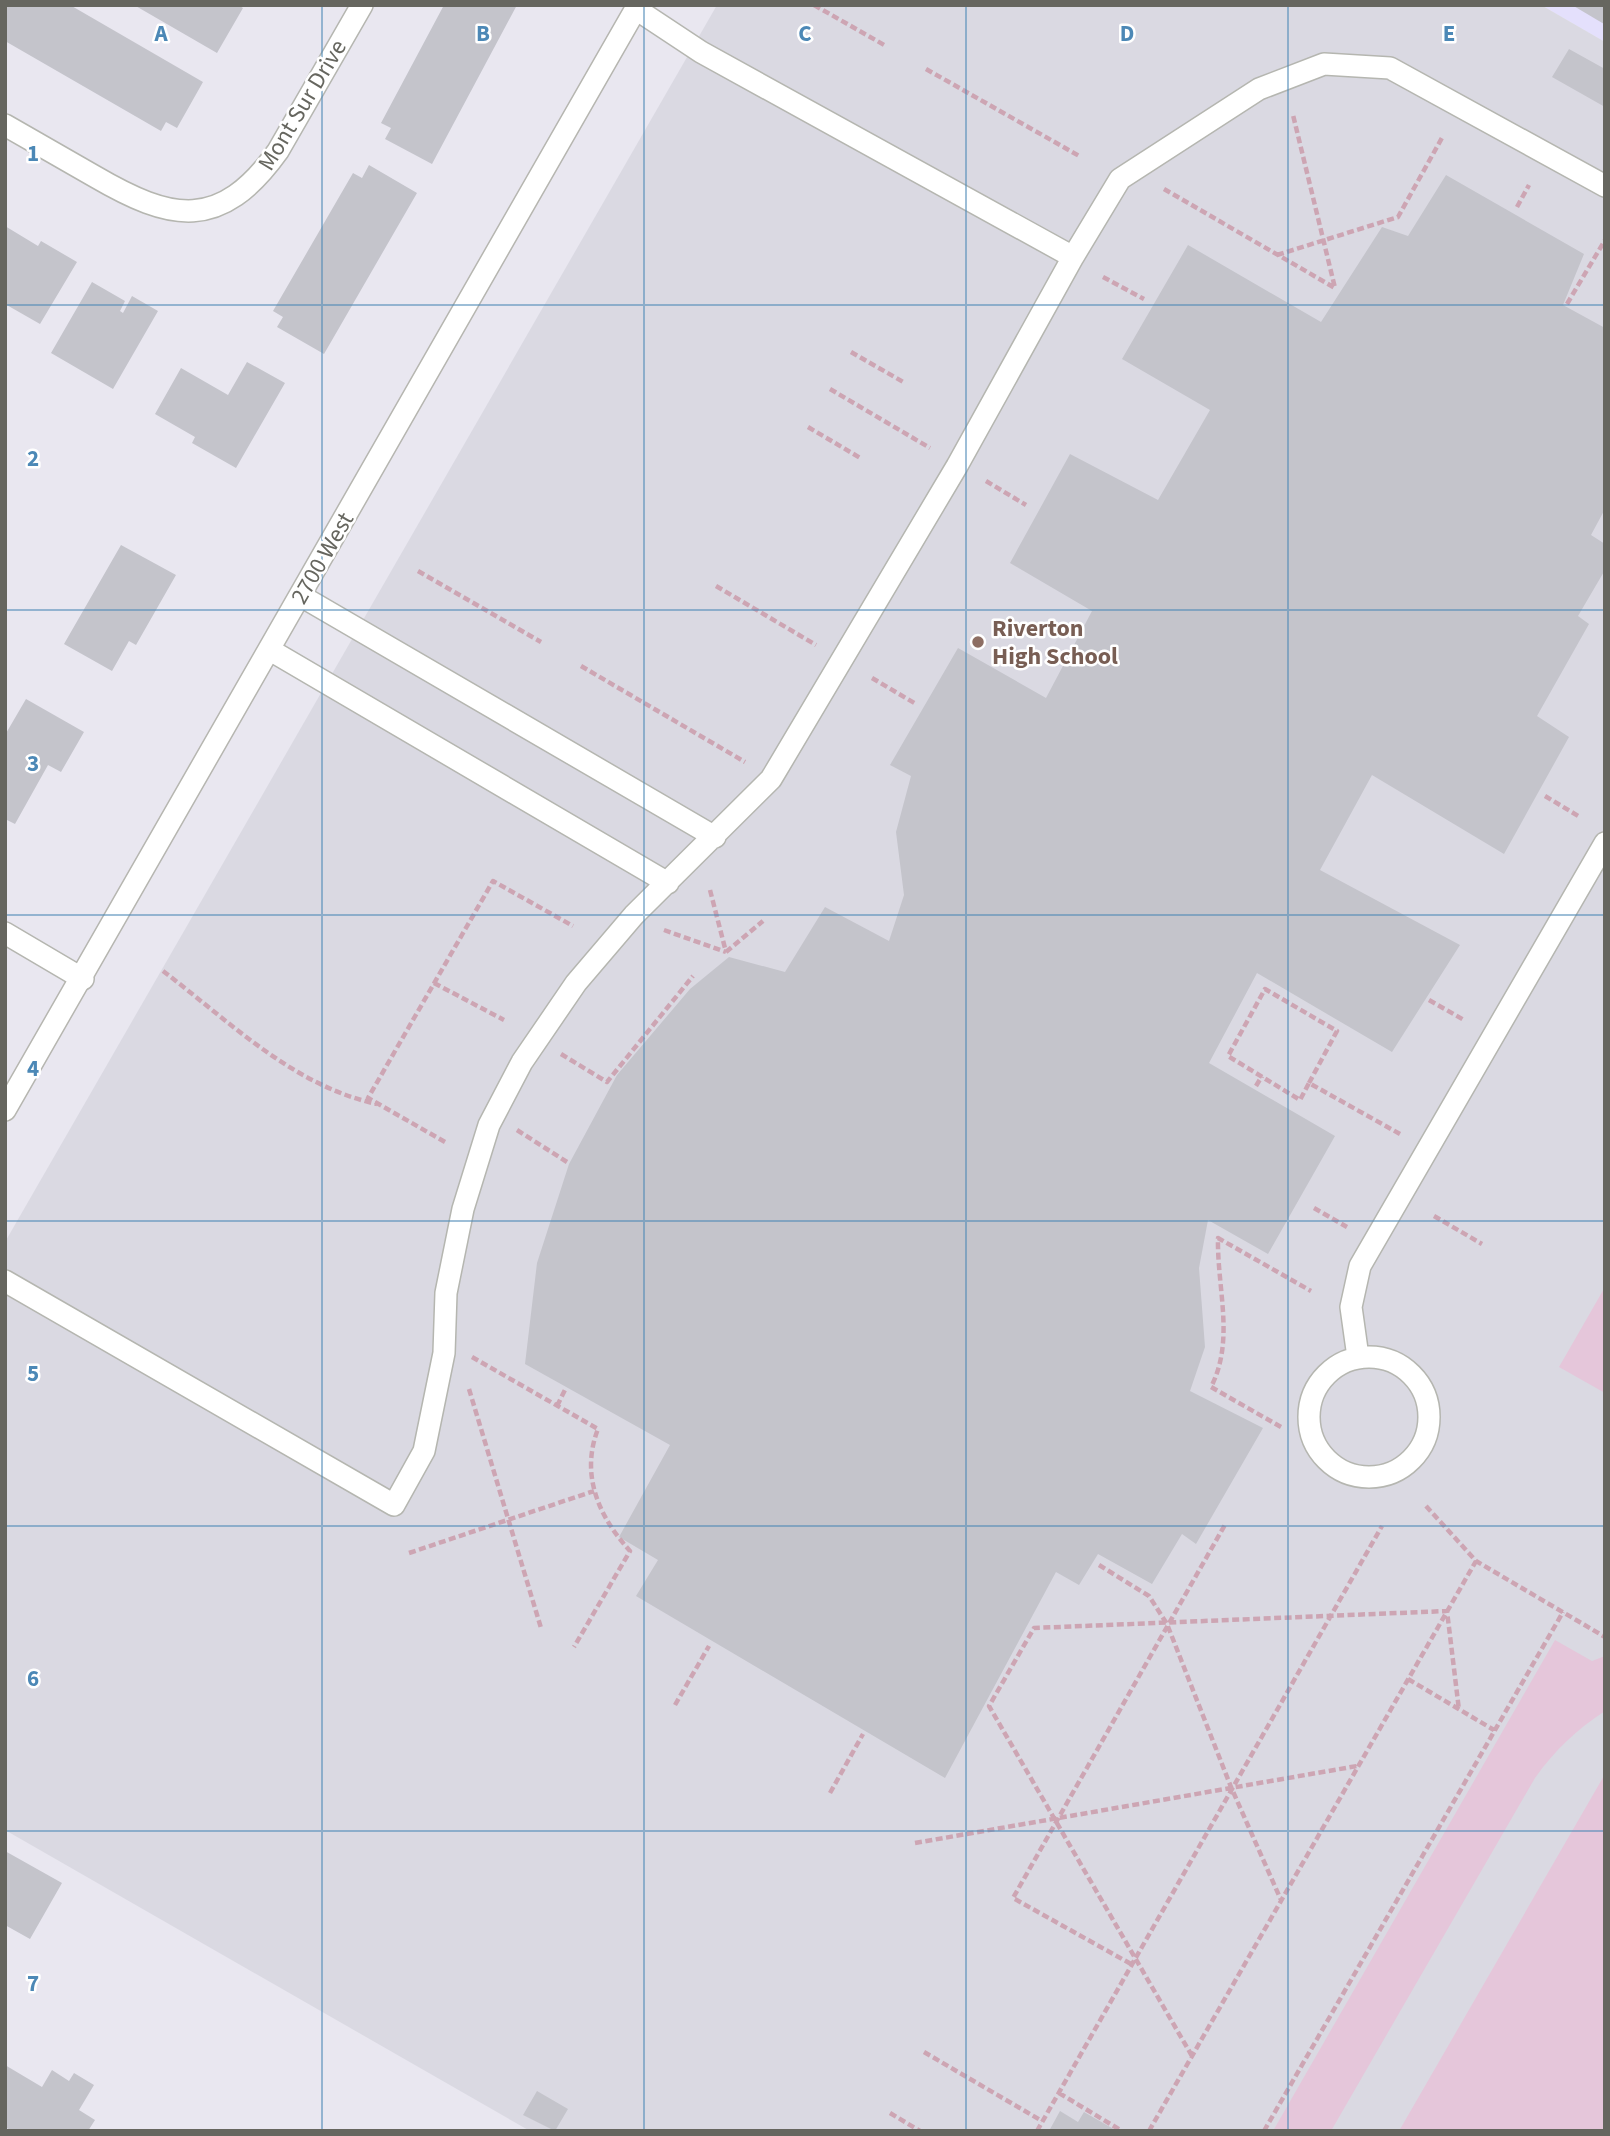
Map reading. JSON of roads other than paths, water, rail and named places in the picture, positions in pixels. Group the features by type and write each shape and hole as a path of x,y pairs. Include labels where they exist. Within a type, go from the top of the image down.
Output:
{"main road":[{"name":"Mont Sur Drive","path":"5,125 145,204 194,211 219,204 242,192 262,173 278,151 362,5"},
{"path":"634,6 701,52 1073,257"},
{"name":"2700 West","path":"5,1110 83,979 634,6"},
{"path":"5,1281 394,1505 424,1451 444,1353 446,1293 463,1209 489,1125 522,1062 576,983 634,915 771,779 829,685 1120,179 1259,89 1324,64 1390,68 1605,186"},
{"path":"301,596 715,837"},
{"path":"270,650 668,883"},
{"path":"1358,1357 1352,1307 1360,1266 1605,843"},
{"path":"5,933 83,979"},
{"path":"1358,1357 1379,1357 1408,1372 1423,1391 1429,1408 1429,1426 1424,1442 1403,1467 1387,1474 1363,1476 1339,1469 1318,1448 1311,1434 1310,1403 1316,1388 1332,1370 1358,1357"}],"place":[{"name":"Riverton High School","path":"978,642"}]}
